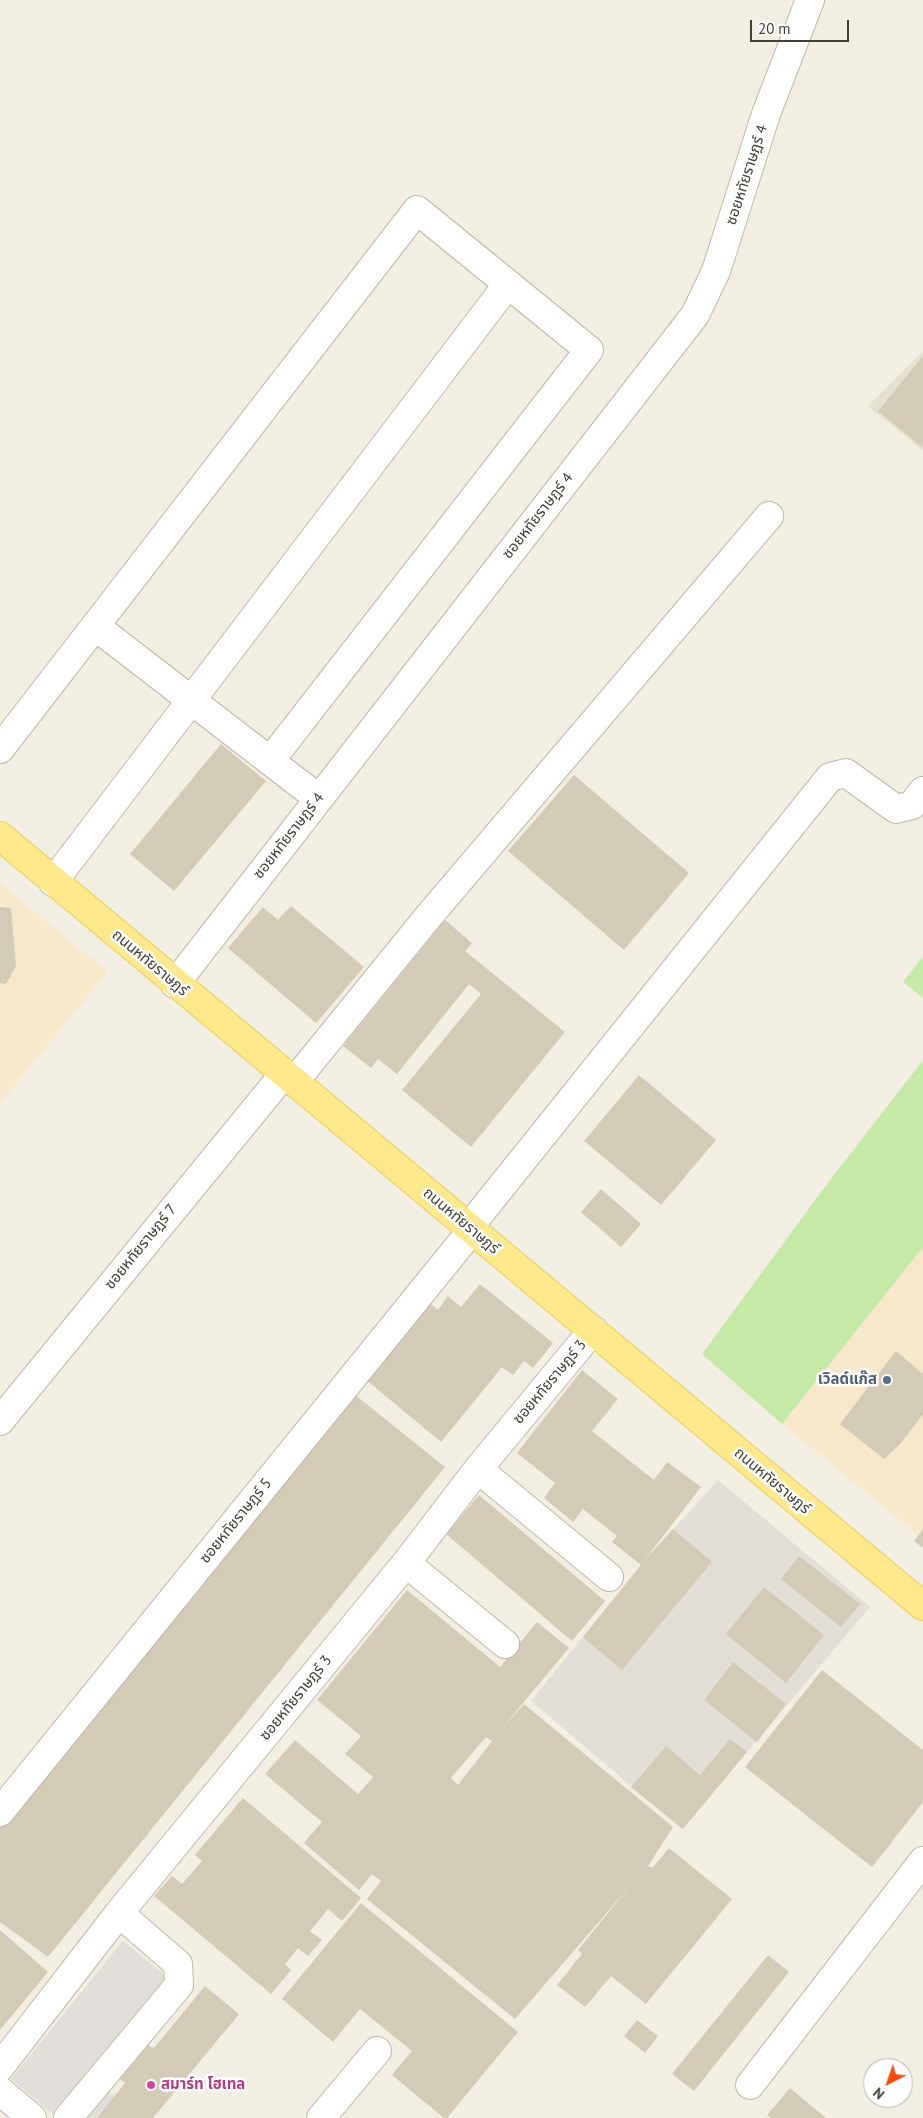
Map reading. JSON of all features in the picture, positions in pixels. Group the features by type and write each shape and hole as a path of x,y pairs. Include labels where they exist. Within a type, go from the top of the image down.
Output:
{"main road":[{"name":"ถนนหทัยราษฎร์","path":"0,836 175,984 923,1606"}],"street":[{"name":"ซอยหทัยราษฎร์ 4","path":"175,984 695,315 716,271 766,114 810,0"},
{"path":"0,749 417,210 589,350 270,761"},
{"path":"53,882 508,284"},
{"name":"ซอยหทัยราษฎร์ 7","path":"0,1422 289,1078 769,516"},
{"path":"95,626 318,798"},
{"name":"ซอยหทัยราษฎร์ 5","path":"0,1812 470,1229 830,777 846,774 896,809 912,805 923,791"},
{"name":"ซอยหทัยราษฎร์ 3","path":"0,2066 118,1913 406,1563 478,1469 593,1330"},
{"path":"478,1469 609,1577"},
{"path":"406,1563 506,1644"},
{"path":"750,2085 923,1861"},
{"path":"68,2118 179,1985 178,1964 118,1913"},
{"path":"321,2118 377,2050"},
{"path":"0,2091 32,2118"}],"shaded area":[{"path":"923,351 923,451 868,406"},
{"path":"0,883 108,972 0,1103"},
{"path":"923,1247 923,1539 782,1424"},
{"path":"718,1480 870,1607 682,1829 531,1701 641,1565"},
{"path":"123,1941 168,1978 55,2116 11,2079"},
{"path":"103,2086 115,2097 97,2118 76,2118"}],"green space":[{"path":"923,956 923,998 903,982"},
{"path":"923,1060 923,1247 782,1424 702,1354 827,1184"}],"building":[{"path":"923,356 923,448 878,411"},
{"path":"221,744 266,781 174,891 130,854"},
{"path":"574,775 689,873 624,950 508,851"},
{"path":"291,906 364,967 316,1023 228,948 263,907 278,920"},
{"path":"0,907 11,908 16,966 6,984 0,983"},
{"path":"445,920 472,943 465,951 565,1032 471,1147 402,1090 481,994 469,984 397,1074 378,1059 371,1068 343,1046"},
{"path":"639,1075 716,1140 661,1205 584,1141"},
{"path":"601,1189 641,1224 621,1247 581,1212"},
{"path":"480,1284 553,1343 533,1368 524,1361 513,1375 502,1367 441,1442 359,1374 422,1297 438,1310 448,1296 461,1307"},
{"path":"896,1351 923,1374 923,1414 901,1443 884,1459 840,1424"},
{"path":"582,1370 618,1399 592,1431 654,1480 667,1462 701,1487 644,1561 673,1529 712,1562 622,1670 583,1637 641,1565 612,1542 617,1536 583,1509 573,1522 544,1498 555,1483 517,1453"},
{"path":"354,1394 445,1467 48,1957 0,1922 0,1819"},
{"path":"479,1495 605,1601 572,1641 446,1534"},
{"path":"923,1529 923,1548 914,1541"},
{"path":"799,1556 860,1604 841,1627 781,1579"},
{"path":"764,1587 824,1635 786,1683 726,1634"},
{"path":"407,1590 500,1667 537,1622 569,1648 503,1727 524,1704 673,1827 648,1866 652,1868 669,1848 732,1899 646,2004 611,1976 585,2007 557,1985 582,1954 578,1950 629,1887 515,2019 367,1899 381,1881 372,1874 359,1890 304,1843 322,1822 265,1774 295,1740 358,1794 373,1777 345,1754 361,1736 317,1700","holes":["486,1737 492,1741 458,1785 451,1778"]},
{"path":"733,1662 786,1704 757,1742 704,1700"},
{"path":"822,1670 923,1750 923,1802 872,1867 745,1767"},
{"path":"730,1739 747,1752 683,1829 631,1787 666,1746 700,1775"},
{"path":"243,1798 361,1898 342,1921 328,1909 310,1931 322,1940 308,1956 298,1948 285,1964 291,1970 271,1994 154,1896 172,1876 182,1884 202,1861 195,1855"},
{"path":"361,1903 518,2032 447,2118 444,2118 392,2075 412,2051 360,2009 333,2042 282,1999"},
{"path":"0,1930 48,1972 0,2030"},
{"path":"768,1955 789,1972 694,2091 672,2074"},
{"path":"205,1986 239,2014 153,2118 97,2118 125,2083 120,2079 148,2045 154,2048"},
{"path":"637,2020 658,2036 645,2053 624,2036"},
{"path":"790,2088 826,2118 771,2118 767,2115"}],"place":[{"name":"เวิลด์แก๊ส","path":"887,1380"},
{"name":"สมาร์ท โฮเทล","path":"151,2085"}]}
